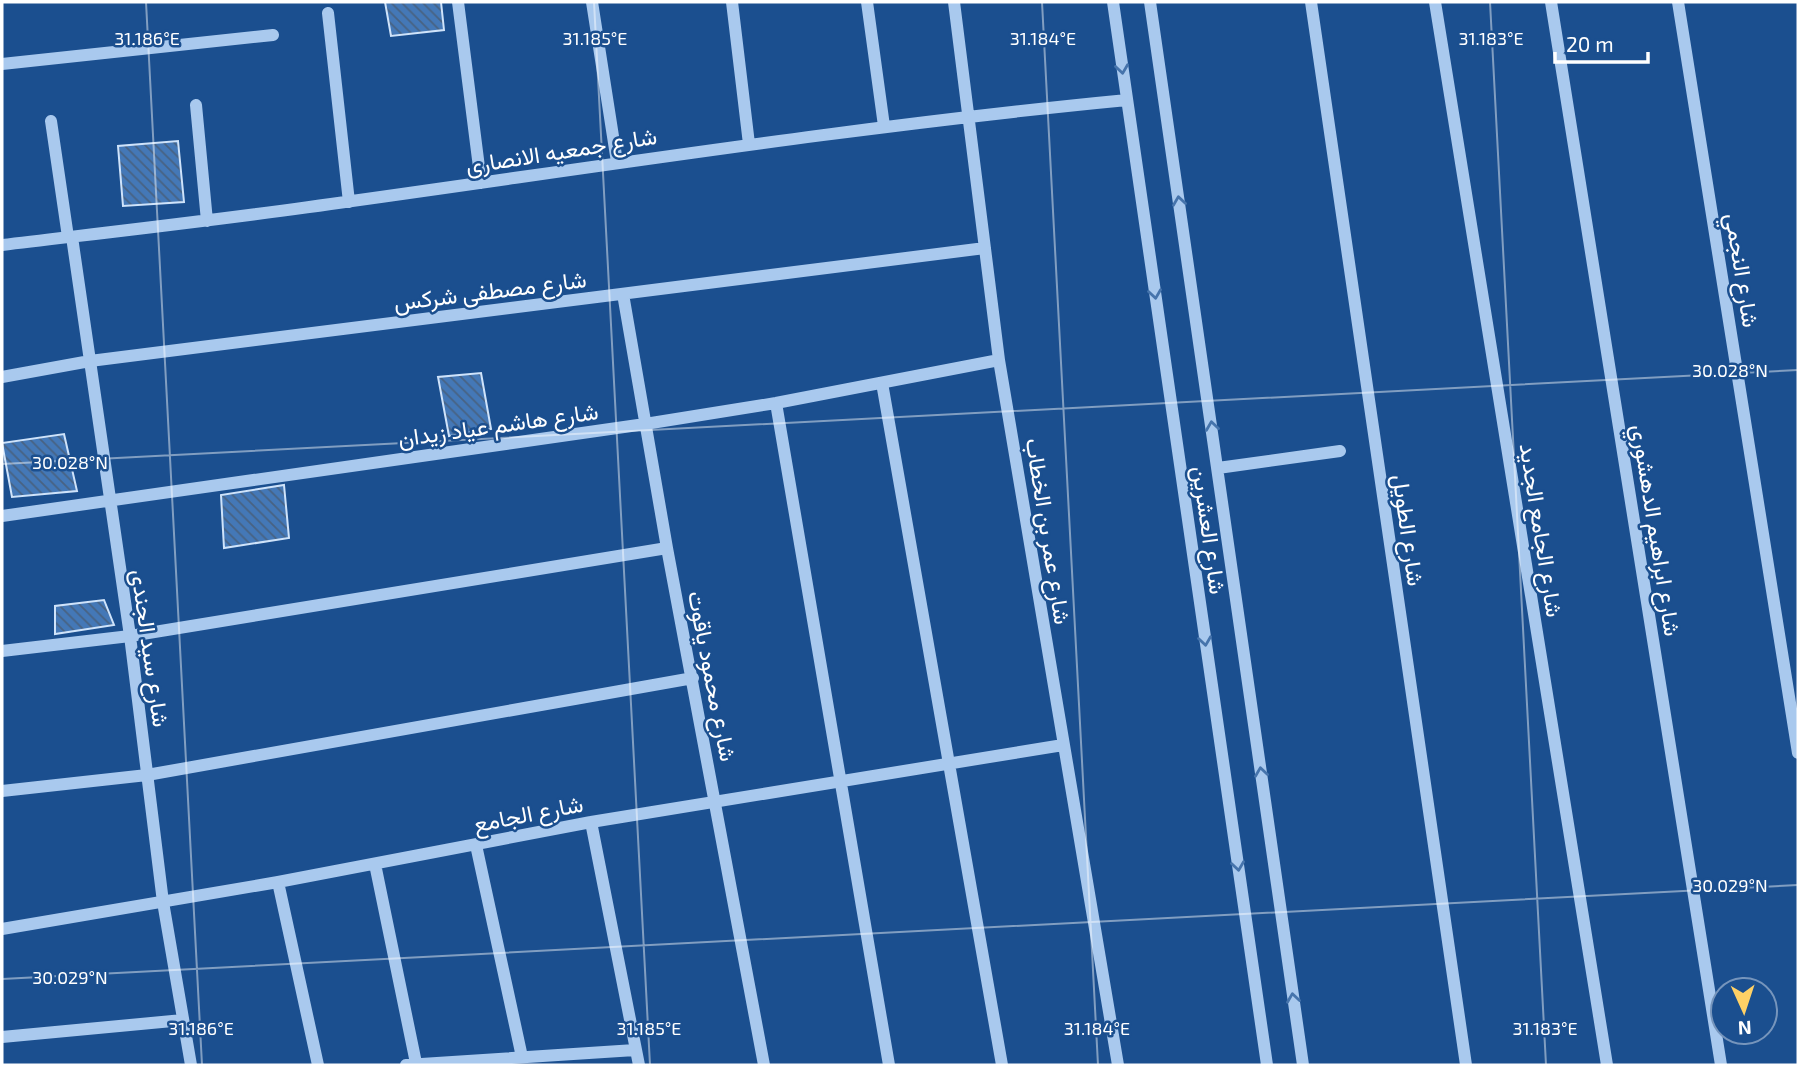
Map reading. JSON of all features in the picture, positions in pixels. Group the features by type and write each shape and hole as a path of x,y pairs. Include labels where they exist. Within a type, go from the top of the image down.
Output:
{"street":[{"path":"458,2 481,183"},
{"path":"592,2 617,162"},
{"path":"732,2 749,144"},
{"path":"867,2 884,127"},
{"name":"شارع عمر بن الخطاب","path":"954,2 999,360 1118,1065"},
{"name":"شارع العشرين","path":"1112,2 1267,1065"},
{"name":"شارع العشرين","path":"1150,2 1303,1065"},
{"name":"شارع الطويل","path":"1311,2 1466,1065"},
{"name":"شارع الجامع الجديد","path":"1435,2 1607,1065"},
{"name":"شارع ابراهيم الدهشوري","path":"1551,2 1721,1065"},
{"name":"شارع النجمي","path":"1678,2 1798,753"},
{"path":"328,13 349,202"},
{"path":"2,64 273,35"},
{"name":"شارع جمعيه الانصارى","path":"2,245 349,202 749,144 967,116 1127,100"},
{"path":"196,105 207,221"},
{"name":"شارع سيد الجندى","path":"51,121 90,361 130,636 163,902 191,1065"},
{"name":"شارع مصطفى شركس","path":"2,377 90,361 985,248"},
{"name":"شارع محمود ياقوت","path":"623,294 667,548 764,1065"},
{"name":"شارع هاشم عياد زيدان","path":"2,516 645,424 776,403 999,360"},
{"path":"882,383 1002,1065"},
{"path":"776,403 889,1065"},
{"path":"1218,468 1340,451"},
{"path":"2,651 130,636 667,548"},
{"path":"2,791 147,775 693,678"},
{"name":"شارع الجامع","path":"2,929 278,882 591,822 1063,745"},
{"path":"591,822 639,1065"},
{"path":"476,845 526,1059"},
{"path":"375,864 411,1064 526,1059 635,1050"},
{"path":"278,882 318,1065"},
{"path":"2,1037 183,1020"}],"building":[{"path":"385,2 441,2 444,30 391,36"},
{"path":"178,141 184,202 123,206 118,146"},
{"path":"481,373 491,429 449,436 438,377"},
{"path":"64,434 77,491 12,497 2,443"},
{"path":"284,485 289,538 224,548 221,495"},
{"path":"104,600 114,625 55,634 55,606"}]}
